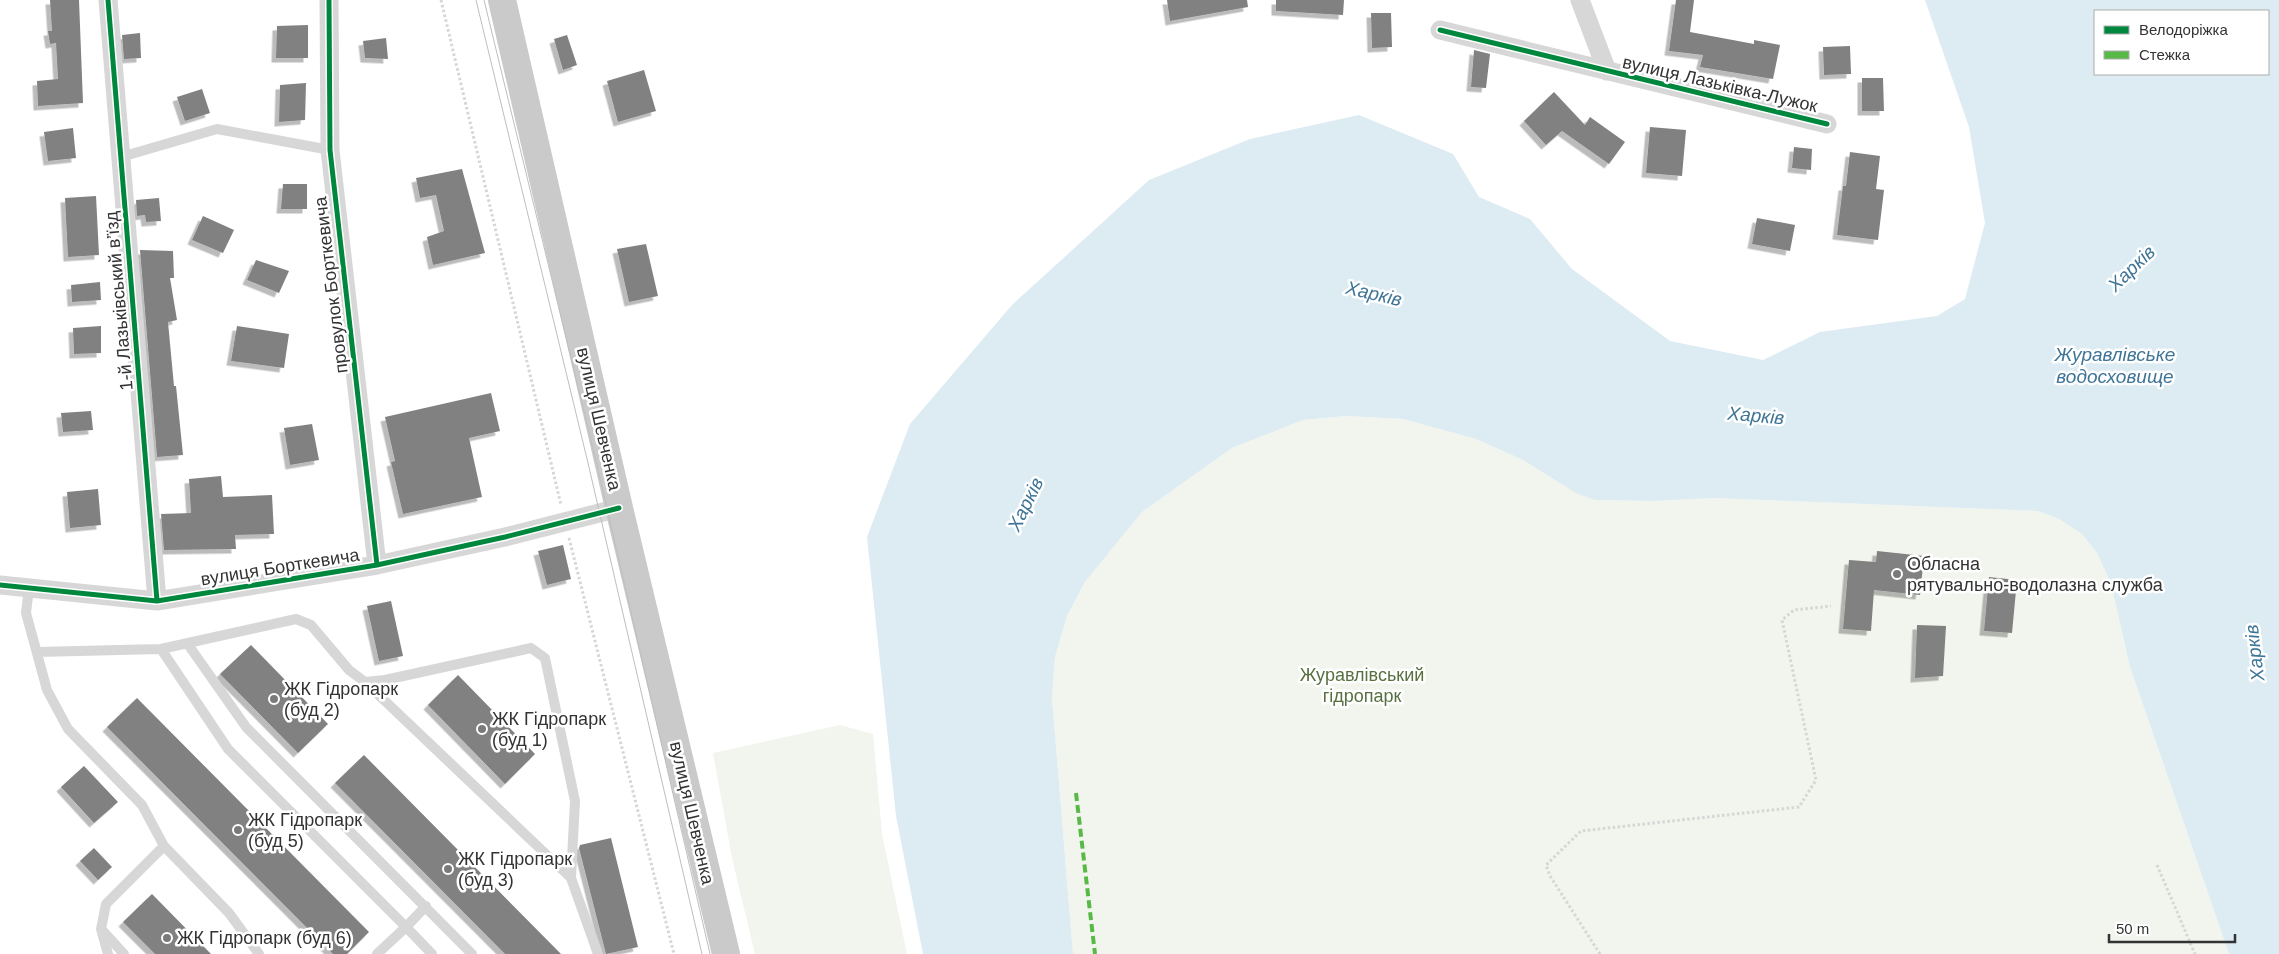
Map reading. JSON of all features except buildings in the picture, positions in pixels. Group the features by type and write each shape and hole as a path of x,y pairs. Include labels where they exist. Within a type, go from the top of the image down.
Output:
{"main road":[{"name":"вулиця Шевченка","path":"502,0 619,508 726,954"}],"street":[{"name":"1-й Лазьківський в’їзд","path":"108,0 157,601"},
{"name":"провулок Борткевича","path":"329,0 330,150 377,565"},
{"path":"1580,0 1607,71"},
{"name":"вулиця Лазьківка-Лужок","path":"1440,30 1827,124"},
{"name":"вулиця Борткевича","path":"0,585 157,601 377,565 619,508"}],"lane":[{"path":"121,158 217,129 330,150"},
{"path":"29,588 26,613 47,690 68,729 142,805 164,846 229,913 259,954"},
{"path":"37,652 161,648 296,619 311,626 349,670 365,682 571,878"},
{"path":"188,643 246,727 472,954"},
{"path":"161,648 228,749 432,954"},
{"path":"365,682 385,680 531,648 545,658 575,801 571,878 598,954"},
{"path":"108,954 101,929 106,904 164,846"},
{"path":"377,954 426,906"},
{"path":"101,929 124,954"}],"path":[{"path":"441,0 565,521 674,954"},
{"path":"1600,954 1550,876 1546,865 1581,831 1799,807 1816,780 1782,620 1794,610 1832,606"},
{"path":"2157,866 2195,954"}],"green space":[{"name":"Журавлівський гідропарк","path":"1346,416 1403,419 1476,439 1523,460 1595,500 1653,501 1714,498 2038,511 2059,519 2082,534 2097,553 2111,584 2130,667 2229,954 1073,954 1052,698 1055,657 1067,616 1085,582 1142,512 1232,448 1303,420"},
{"path":"840,725 873,734 882,834 907,954 755,954 732,858 713,753"}],"water":[{"name":"Журавлівське водосховище","path":"1925,0 2279,0 2279,954 2229,954 2130,667 2111,584 2097,553 2082,534 2059,519 2038,511 1714,498 1653,501 1595,500 1576,493 1523,460 1476,439 1403,419 1346,416 1303,420 1232,448 1142,512 1085,582 1067,616 1055,657 1052,698 1073,954 923,954 896,816 867,537 910,424 1012,305 1149,180 1250,139 1359,115 1453,154 1479,197 1530,219 1572,269 1670,341 1763,360 1820,332 1937,316 1965,299 1985,223 1969,127"}],"tram line":[{"path":"476,0 588,463 702,954"},
{"path":"484,0 596,461 710,954"}],"marked path":[{"path":"1076,793 1095,954"}],"cycle path":[{"path":"108,0 157,601"},
{"path":"329,0 330,150 377,565"},
{"path":"1440,30 1827,124"},
{"path":"0,585 157,601 377,565 505,537 619,508"}],"place":[{"name":"Обласна рятувально-водолазна служба","path":"1897,574"},
{"name":"ЖК Гідропарк (буд 2)","path":"274,699"},
{"name":"ЖК Гідропарк (буд 1)","path":"482,729"},
{"name":"ЖК Гідропарк (буд 5)","path":"238,830"},
{"name":"ЖК Гідропарк (буд 3)","path":"448,869"},
{"name":"ЖК Гідропарк (буд 6)","path":"167,938"}],"water label":[{"name":"Харків","path":"2131,268"},
{"name":"Харків","path":"1374,293"},
{"name":"Харків","path":"1756,415"},
{"name":"Харків","path":"1025,504"},
{"name":"Харків","path":"2254,653"}]}
